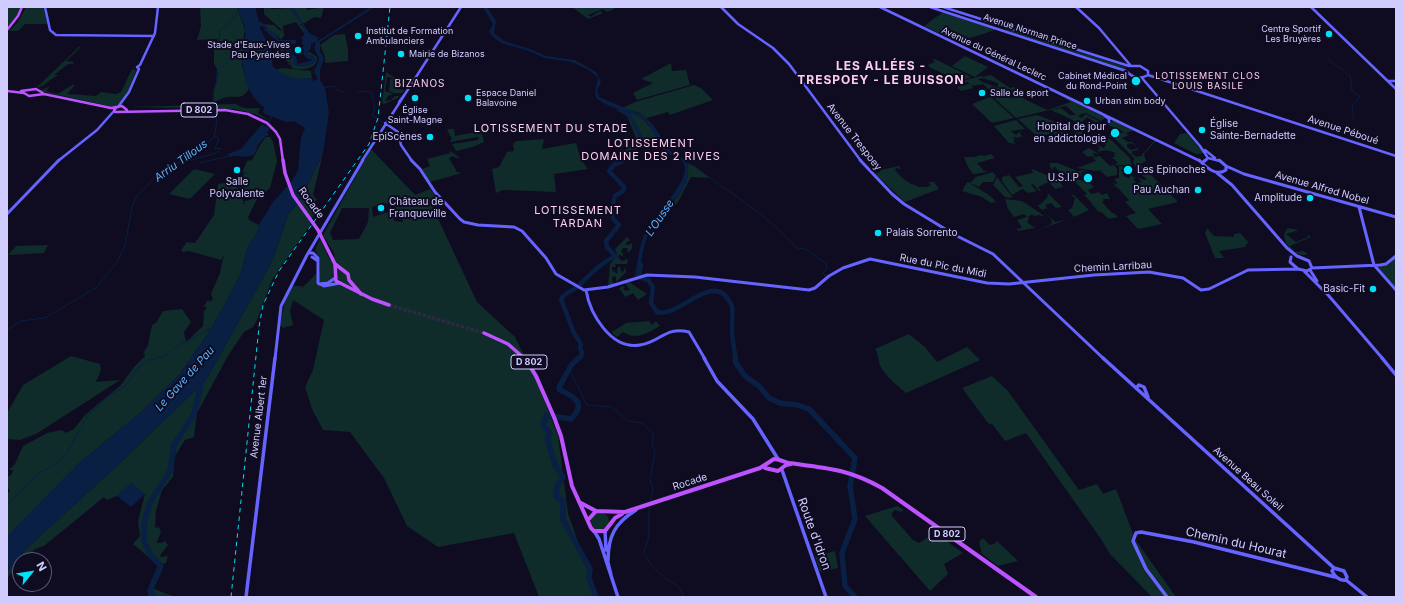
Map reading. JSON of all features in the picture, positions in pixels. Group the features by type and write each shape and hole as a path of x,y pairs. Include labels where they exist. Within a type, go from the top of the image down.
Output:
{"main road":[{"path":"7,30 18,16 22,7"},
{"path":"7,91 26,94 29,96 35,95 39,91 36,89 17,92"},
{"path":"26,94 30,90"},
{"name":"D 802","path":"39,91 44,94 115,110 128,110"},
{"name":"D 802","path":"35,95 44,94"},
{"path":"115,110 120,107"},
{"path":"115,110 120,107"},
{"name":"D 802","path":"120,107 128,110"},
{"name":"Rocade","path":"128,110 225,110 248,114 267,123 273,128 281,143 285,173 290,190 323,239 335,264"},
{"name":"D 802","path":"335,264 343,272"},
{"name":"D 802","path":"335,264 336,277"},
{"path":"361,294 348,279 348,274 343,272 336,277 336,281 361,294 388,305"},
{"path":"340,283 348,279"},
{"name":"D 802","path":"484,333 505,342 524,356 537,376 561,436 571,487 588,520"},
{"path":"770,464 776,472 782,468 780,460"},
{"name":"D 802","path":"780,460 823,465 847,471 882,488 1036,597"},
{"name":"Rocade","path":"625,512 760,468 780,460"},
{"name":"D 802","path":"782,468 800,463"},
{"path":"578,502 596,511 605,510 609,513 625,512"},
{"path":"596,511 588,520 589,527 594,532 605,531 612,522 625,512"},
{"path":"609,513 612,522"}],"street":[{"path":"45,7 50,30 54,34 90,36 154,36"},
{"path":"120,107 121,102 129,92 136,74 141,67 140,65 154,36 158,7"},
{"name":"Avenue Trespoey","path":"721,7 738,24 773,48 789,64 859,159 892,194 904,204 955,235 993,254"},
{"name":"Avenue du Général Leclerc","path":"880,7 1168,144 1203,162 1208,169 1217,173 1232,185"},
{"name":"Avenue Norman Prince","path":"930,7 1126,71 1133,76 1142,78"},
{"path":"943,7 1130,66"},
{"path":"1076,7 1099,28 1130,66"},
{"path":"1311,7 1396,89"},
{"path":"340,283 324,286 319,284 316,280 318,261 309,253 385,123 398,104 402,101 404,94 461,8"},
{"path":"1126,71 1130,66"},
{"name":"Avenue Péboué","path":"1130,66 1146,69 1148,75 1396,156"},
{"path":"1148,75 1142,78 1200,146 1207,158 1203,162"},
{"path":"1391,81 1396,89"},
{"path":"1388,82 1396,81"},
{"path":"1096,109 1108,118 1109,122"},
{"path":"7,214 59,160 97,130 115,110"},
{"path":"385,123 396,131 407,156 420,169 434,192 460,219 464,222 478,225 514,227 522,231 546,258 556,274 586,290 589,301 602,325 612,337 626,346 633,347 644,345 675,330 686,331 693,337 711,372 753,419 780,460"},
{"name":"Avenue du Général Leclerc","path":"1168,144 1207,158 1216,159"},
{"name":"Avenue Alfred Nobel","path":"1200,146 1226,166 1244,174"},
{"path":"1226,166 1224,174 1232,185 1287,248 1297,256 1303,258 1318,268"},
{"path":"1217,173 1225,170"},
{"name":"Avenue Alfred Nobel","path":"1225,170 1396,217"},
{"path":"1359,207 1374,265 1396,290"},
{"path":"311,256 315,244"},
{"path":"1287,248 1291,257 1289,260 1292,265 1304,271 1328,295 1396,375"},
{"name":"Avenue Beau Soleil","path":"993,254 1136,388 1143,392 1151,402 1334,568 1341,569 1345,572 1347,577 1346,580"},
{"name":"Avenue Albert 1er","path":"246,597 279,314 284,298 304,262 311,256"},
{"path":"1291,257 1297,256"},
{"path":"1304,271 1318,268 1386,264 1396,256"},
{"name":"Rue du Pic du Midi","path":"586,290 608,288 636,277 643,276 695,277 809,290 819,286 829,277 861,261 870,259 987,283 1023,283"},
{"path":"1311,264 1311,269 1328,295"},
{"path":"1289,269 1292,265"},
{"path":"1289,269 1298,269"},
{"name":"Chemin Larribau","path":"1023,283 1094,275 1149,272 1183,278 1201,290 1248,270 1289,269"},
{"path":"319,284 328,283 336,277"},
{"name":"Avenue Beau Soleil","path":"1136,388 1139,385 1142,386 1146,390 1143,392"},
{"path":"770,464 773,451"},
{"name":"Route d'Idron","path":"782,468 783,478 826,597"},
{"name":"Route d'Idron","path":"776,472 783,478"},
{"path":"608,561 607,546 612,530 623,518 641,507"},
{"path":"605,531 604,543 614,585"},
{"path":"594,532 599,539 618,597"},
{"name":"Chemin du Hourat","path":"1167,597 1146,569 1133,540 1134,536 1141,532 1194,542 1335,577 1340,580 1346,580"},
{"path":"1334,568 1332,571 1335,577"},
{"path":"1346,580 1367,597"}],"green space":[{"path":"7,7 21,7 18,14 7,28"},
{"path":"26,7 44,7 47,24 25,24 18,31 9,31 18,22"},
{"path":"200,7 237,7 245,30 242,47 242,67 249,89 242,96 226,97 215,102 214,92 218,73 214,64 214,49 219,42 217,39 197,40 201,26"},
{"path":"264,7 273,9 306,7 307,10 324,7 321,18 314,17 305,23 300,24 304,28 304,33 296,22 283,26 284,36 280,40 278,35 267,30 262,24 274,25 279,30 283,31 264,14"},
{"path":"572,7 613,7 615,9 607,12 603,9 588,15 590,17 600,11 603,13 588,19"},
{"path":"943,12 995,30 958,42 924,26"},
{"path":"1008,29 1126,67 1124,70 1004,30"},
{"path":"345,34 348,50 348,61 325,63 325,57 320,45 334,35"},
{"path":"279,42 287,46 286,52 293,57 295,65 306,66 316,60 313,56 307,55 308,51 317,57 317,61 312,67 309,68 292,68 290,61 291,67 276,45","holes":["284,47 286,52 289,58 284,53"]},
{"path":"79,47 81,47 66,61 74,62 73,64 68,64 54,75 59,75 42,86 36,88"},
{"path":"965,56 988,67 975,77 952,66"},
{"path":"935,59 971,77 963,80 954,76 951,79 953,80 950,81 944,76 946,75 929,67 928,65 935,62 933,60"},
{"path":"671,63 672,71 686,70 690,85 637,100 633,93 653,83 641,79"},
{"path":"282,68 311,71 312,78 298,79 289,77 276,70"},
{"path":"132,69 136,70 128,92 122,102 113,107 40,91 50,86 46,91 58,94 72,85 75,85 67,94 96,96 101,92 116,94 121,92"},
{"path":"386,72 403,83 398,85 398,89 405,90 402,93 393,93 389,91 390,80 393,78 387,77 385,91 393,94 388,96 385,101 391,100 395,96 399,96 398,98 384,104 382,103"},
{"path":"991,75 1010,88 1015,87 1018,92 1023,94 1016,92 1014,94 1047,110 1071,102 1054,92 1046,91 1043,86 1106,117 1101,121 1086,113 1078,116 1082,118 1086,114 1100,122 1098,124 1087,117 1077,127 1080,129 1082,126 1086,129 1082,132 1087,136 1082,136 1065,127 1071,129 1077,122 1051,110 1061,108 1070,115 1076,115 1066,106 1016,118 993,97 1005,92 1012,98 1017,96 1007,91 1012,89 1006,90 998,87 998,83 982,78 978,79 1003,91 998,92 993,88 988,89 983,84 973,86 971,84 973,88 961,91 957,87 969,84 968,82 954,86 951,84 981,76"},
{"path":"694,85 701,88 713,100 670,115 668,112 647,118 639,113 622,108 635,102"},
{"path":"990,97 1014,118 992,123 972,104"},
{"path":"236,104 245,108 260,108 258,113 270,121 255,114 235,109 128,107"},
{"path":"617,109 639,116 653,130 668,153 653,142 645,141 620,165 614,160 637,140 627,116"},
{"path":"1037,115 1053,121 1070,132 1065,137 1067,141 1064,144 1052,133 1042,136 1044,138 1040,139 1018,119"},
{"path":"1016,120 1025,129 1011,131 1016,135 1019,132 1023,137 1013,137 1015,140 1013,141 1016,144 1009,143 994,126"},
{"path":"1112,121 1118,122 1134,130 1126,133 1129,135 1122,138 1128,142 1132,142 1136,146 1131,143 1127,144 1127,147 1131,150 1137,148 1139,150 1132,151 1132,154 1137,157 1143,155 1142,153 1144,153 1154,141 1156,141 1144,154 1146,161 1140,164 1178,202 1148,209 1162,224 1138,229 1126,216 1136,213 1125,202 1129,200 1117,187 1112,187 1116,186 1113,183 1118,184 1114,179 1119,178 1119,166 1131,167 1131,170 1124,168 1123,170 1120,170 1124,172 1122,174 1125,177 1130,178 1130,175 1136,178 1133,179 1136,183 1142,182 1138,178 1145,180 1147,179 1142,175 1142,170 1134,165 1133,160 1135,159 1115,139 1108,136 1117,134 1119,136 1118,134 1124,132 1108,125"},
{"path":"454,129 455,136 481,131 484,142 473,147 456,151 452,144 478,140 479,138 477,137 451,142 450,140 452,139 447,130"},
{"path":"1187,133 1204,153 1196,154 1174,143 1180,134"},
{"path":"266,137 270,137 273,142 277,161 270,188 257,199 248,217 249,220 259,225 257,233 248,246 241,273 209,332 179,375 140,413 77,465 7,538 7,495 10,490 7,487 7,477 11,475 13,470 9,470 15,464 23,446 47,433 62,430 66,433 74,429 85,415 121,385 134,367 145,356 144,352 148,345 152,325 156,323 163,311 182,309 191,322 184,332 186,342 203,326 204,311 207,308 204,306 208,300 210,302 213,299 211,294 220,273 224,254 221,260 189,251 183,252 181,250 187,242 195,243 214,215 218,184 231,182 235,183 244,203 242,205 245,203 244,201 251,200 248,189 241,190 235,180 238,179 240,182 242,181 240,176 247,172 242,173 247,161 252,160"},
{"path":"1109,138 1130,158 1132,165 1116,165 1115,164 1118,163 1112,157 1116,157 1113,154 1117,154 1104,150 1099,151 1101,154 1097,150 1100,149 1097,145 1104,148"},
{"path":"544,139 542,149 576,143 581,160 588,169 554,174 556,192 503,190 496,193 492,169 499,167 507,152 514,151 513,144 516,141"},
{"path":"1089,148 1099,154 1093,153 1093,157 1100,156 1110,166 1114,165 1117,169 1117,175 1107,177 1100,170 1096,171 1077,168 1096,161 1092,156 1088,157 1082,152"},
{"path":"371,149 415,195 430,189 441,203 433,208 477,302 515,337 539,386 558,436 568,513 597,597 539,597 514,533 438,547 407,526 384,478 350,432 323,430 312,409 305,387 313,370 324,320 293,300 290,311 293,325 283,328 280,325 285,300 292,286 302,286 301,289 320,270 320,258 315,250 320,239 330,260 335,255 323,235","holes":["384,202 387,204 392,203 402,217 403,222 394,221 393,216 388,212 373,217 372,207","342,208 369,208 368,222 359,239 333,240 330,233"]},
{"path":"449,150 460,158 453,156 449,158 457,172 462,173 430,182 422,169 430,166 427,159 450,153"},
{"path":"323,153 313,195 317,200 312,204 318,208 321,208 309,221 311,224 272,280 253,327 244,332 229,354 197,413 194,437 185,440 175,456 173,477 162,490 156,511 155,528 159,527 161,533 157,543 165,541 168,545 160,557 168,556 166,563 158,565 133,544 140,536 138,521 145,494 131,484 117,496 107,500 104,497 44,546 35,549 32,552 24,552 120,463 206,380 273,259 288,215 301,199"},
{"path":"991,154 995,158 977,163 984,171 988,172 973,174 964,157 984,156"},
{"path":"687,163 694,166 710,178 691,177 678,202 670,210 669,207 667,208 676,199 686,182 688,176"},
{"path":"1058,163 1077,171 1088,170 1081,173 1082,176 1076,174 1075,177 1084,182 1088,181 1094,187 1088,190 1091,194 1099,192 1102,195 1107,193 1110,199 1103,199 1104,201 1102,202 1118,217 1109,219 1099,212 1084,195 1087,194 1073,180 1068,181 1065,177 1069,177 1066,174 1060,175 1060,178 1056,175 1060,172 1055,167 1052,168 1054,170 1052,170 1049,164"},
{"path":"899,166 901,169 896,168 895,170 902,178 912,184 927,187 931,185 928,182 934,182 939,189 905,202 875,174 881,170"},
{"path":"194,169 215,174 190,199 169,194"},
{"path":"1032,169 1059,180 1063,187 1055,189 1049,182 1038,187 1041,191 1039,191 1033,184 1031,185 1037,191 1028,193 1022,189 1012,195 1002,181 1002,177 1009,175 1019,187 1023,186 1015,177 1033,173"},
{"path":"993,172 996,176 993,182 983,182 979,187 970,183 976,177"},
{"path":"997,177 1013,198 1005,197 993,185"},
{"path":"967,182 994,199 996,202 991,203 982,197 962,191"},
{"path":"1048,193 1062,207 1056,208 1051,203 1045,205 1047,208 1042,210 1038,206 1047,198"},
{"path":"1073,194 1089,210 1074,217 1068,210 1072,208 1075,198 1072,196"},
{"path":"1005,199 1022,201 1043,215 1042,217 1040,215 1033,216 1032,214 1028,217 1029,219 1027,222 1035,228 1018,231 1017,229 1022,228 1017,220 1027,217 1024,214 1014,217 1008,209"},
{"path":"1042,210 1055,222 1066,220 1038,230 1052,224 1051,219"},
{"path":"1207,228 1214,236 1234,237 1234,234 1240,233 1249,243 1246,244 1246,247 1219,251 1224,258 1215,258 1205,233"},
{"path":"1288,228 1299,230 1286,234 1296,242 1308,237 1308,235 1311,237 1290,246 1295,252 1303,251 1308,254 1298,254 1293,251 1289,247 1284,237"},
{"path":"627,237 630,240 625,244 628,245 632,243 632,249 628,253 627,248 623,248 621,252 623,253 623,256 619,255 618,257 622,261 628,259 627,264 615,264 616,267 612,267 612,270 617,274 618,267 620,267 622,273 626,267 626,272 616,282 616,277 613,276 612,280 614,284 608,286 610,264 617,255 615,249"},
{"path":"48,245 44,253 8,255 16,246"},
{"path":"1396,257 1396,288 1378,267 1388,265"},
{"path":"629,282 647,294 638,300 633,293 625,297 619,288 624,286 625,287 623,288 625,291 630,290 625,283"},
{"path":"649,321 652,325 656,321 660,326 637,336 628,335 623,332 617,337 612,332 626,323"},
{"path":"909,334 925,347 937,362 967,347 980,360 906,393 883,371 875,349"},
{"path":"71,356 100,364 101,370 96,382 120,380 36,434 20,440 7,439 7,413 23,385"},
{"path":"992,376 1008,391 1079,490 1097,484 1103,494 1116,489 1135,539 1176,597 1152,597 1110,554 1026,433 1005,441 993,425 988,423 962,388"},
{"path":"897,506 904,510 901,512 895,510 892,513 892,516 913,540 919,543 935,533 963,553 944,564 948,574 930,591 865,516"},
{"path":"596,512 604,512 609,517 607,528 604,530 596,530 591,525 591,517"},
{"path":"983,538 990,545 997,541 1018,561 998,566 982,554 979,542"},
{"path":"835,551 838,568 820,572 815,556"},
{"path":"158,565 154,589 175,597 148,597 149,586"},
{"path":"12,566 12,573 7,578 7,572"}],"water":[{"name":"Le Gave de Pau","path":"237,7 255,7 259,21 267,26 268,30 278,35 278,40 296,40 296,43 292,45 291,52 296,57 298,64 312,60 306,58 303,54 304,50 302,48 304,45 301,44 303,41 301,37 304,36 304,28 289,7 293,7 309,33 319,38 317,40 320,41 320,51 324,58 320,70 320,80 325,88 329,113 323,153 301,199 288,215 273,259 206,380 120,463 24,552 12,552 12,566 7,572 7,538 12,531 77,465 140,413 179,375 209,332 225,304 241,273 248,246 257,233 259,225 273,202 292,181 298,170 301,138 305,128 294,121 286,122 265,114 263,112 264,107 253,96 244,74 242,49 245,28","holes":["259,26 266,28 264,30 275,40 287,46 286,52 292,57 293,64 296,65 308,66 316,60 314,57 307,55 307,52 311,48 311,44 316,42 314,48 319,59 314,72 318,79 313,81 312,78 290,77 276,69 272,65 273,54"]},
{"name":"L'Ousse","path":"483,7 487,7 496,21 494,33 504,41 530,49 546,56 575,60 596,72 601,82 597,90 599,97 644,116 654,126 670,151 685,160 688,169 684,187 658,218 649,232 641,264 642,275 635,276 642,240 647,229 672,196 683,178 685,169 682,160 672,156 669,153 649,125 639,116 602,103 597,99 595,93 598,78 589,70 572,62 545,58 526,50 504,44 495,39 489,32 493,24"},
{"path":"262,124 270,129 267,132 269,136 266,136 258,145 254,155 248,157 229,157 228,154 241,149"},
{"path":"131,483 145,494 131,507 117,496"}],"waterway":[{"path":"318,42 373,7"},
{"name":"Arriu Tillous","path":"214,108 213,92 217,81 216,72 227,63 230,57 220,47 219,31 226,27 238,12"},
{"path":"1328,59 1350,76 1352,91 1360,97 1352,106 1353,114"},
{"path":"324,88 333,86 337,90 344,92"},
{"path":"357,92 367,91 372,93 375,108 372,115 382,122"},
{"path":"621,109 629,115 642,139 622,161"},
{"name":"Arriu Tillous","path":"173,165 206,145 214,137 217,121 214,112"},
{"path":"1353,116 1354,121"},
{"path":"267,128 271,117"},
{"path":"173,165 216,153 221,149 215,148 219,139 215,137"},
{"path":"200,163 229,156"},
{"path":"578,359 581,357 581,344 574,333 561,299 565,294 576,288 599,266 615,256 607,247 606,241 619,225 613,218 612,208 615,196 623,191 624,187 609,171 614,165 622,161"},
{"path":"686,163 694,166 761,215 774,225 797,248 806,249 826,264 827,269 823,272 825,276"},
{"name":"Arriu Tillous","path":"7,330 21,321 45,318 97,287 117,262 125,246 132,207 137,196 156,176 173,165"},
{"name":"L'Ousse","path":"641,264 639,277 648,280 653,287 651,303 657,312 666,312 675,309 704,293 713,291 721,292 732,306 732,336 736,359"},
{"path":"7,506 36,475 57,463 68,451 88,415 113,393 125,386 138,368 147,361 165,356 175,347 212,328"},
{"path":"579,358 572,364 559,387 560,390 574,398 577,402 578,409 571,419 546,415 543,425 550,434 547,438 555,465 563,477 557,487 556,497 563,501 563,520 590,569 589,578 596,597"},
{"name":"L'Ousse","path":"735,358 736,363 745,376 759,386 769,398 780,403 797,405 809,409 855,458 850,486 855,519 842,553 845,586 855,597"},
{"path":"569,369 587,405 612,407 628,421 643,423 654,435 652,443 655,453 650,479 653,489 650,503"},
{"path":"154,597 150,591 161,566 151,556 144,541 144,524 150,502 170,471 174,445 194,414 202,380"},
{"path":"649,507 649,535 644,553 658,572 678,587 684,597"}],"tunnel":[{"path":"389,305 484,333"}],"railway":[{"path":"231,597 259,327 263,305 279,271 369,144 378,118 390,7"}],"place":[{"name":"Centre Sportif Les Bruyères","path":"1329,34"},
{"name":"Institut de Formation Ambulanciers","path":"358,36"},
{"name":"Stade d'Eaux-Vives Pau Pyrénées","path":"298,50"},
{"name":"Mairie de Bizanos","path":"401,54"},
{"name":"Cabinet Médical du Rond-Point","path":"1136,81"},
{"name":"Salle de sport","path":"982,93"},
{"name":"Église Saint-Magne","path":"415,98"},
{"name":"Espace Daniel Balavoine","path":"468,98"},
{"name":"Urban stim body","path":"1087,101"},
{"name":"Église Sainte-Bernadette","path":"1202,130"},
{"name":"Hopital de jour en addictologie","path":"1115,133"},
{"name":"EpiScènes","path":"430,137"},
{"name":"Salle Polyvalente","path":"237,170"},
{"name":"Les Epinoches","path":"1128,170"},
{"name":"U.S.I.P","path":"1088,178"},
{"name":"Pau Auchan","path":"1198,190"},
{"name":"Amplitude","path":"1310,198"},
{"name":"Château de Franqueville","path":"381,208"},
{"name":"Palais Sorrento","path":"878,233"},
{"name":"Basic-Fit","path":"1373,289"}],"district":[{"name":"LES ALLÉES - TRESPOEY - LE BUISSON","path":"881,73"},
{"name":"LOTISSEMENT CLOS LOUIS BASILE","path":"1208,82"},
{"name":"BIZANOS","path":"420,84"},
{"name":"LOTISSEMENT DU STADE","path":"551,129"},
{"name":"LOTISSEMENT DOMAINE DES 2 RIVES","path":"651,150"},
{"name":"LOTISSEMENT TARDAN","path":"578,217"}]}
